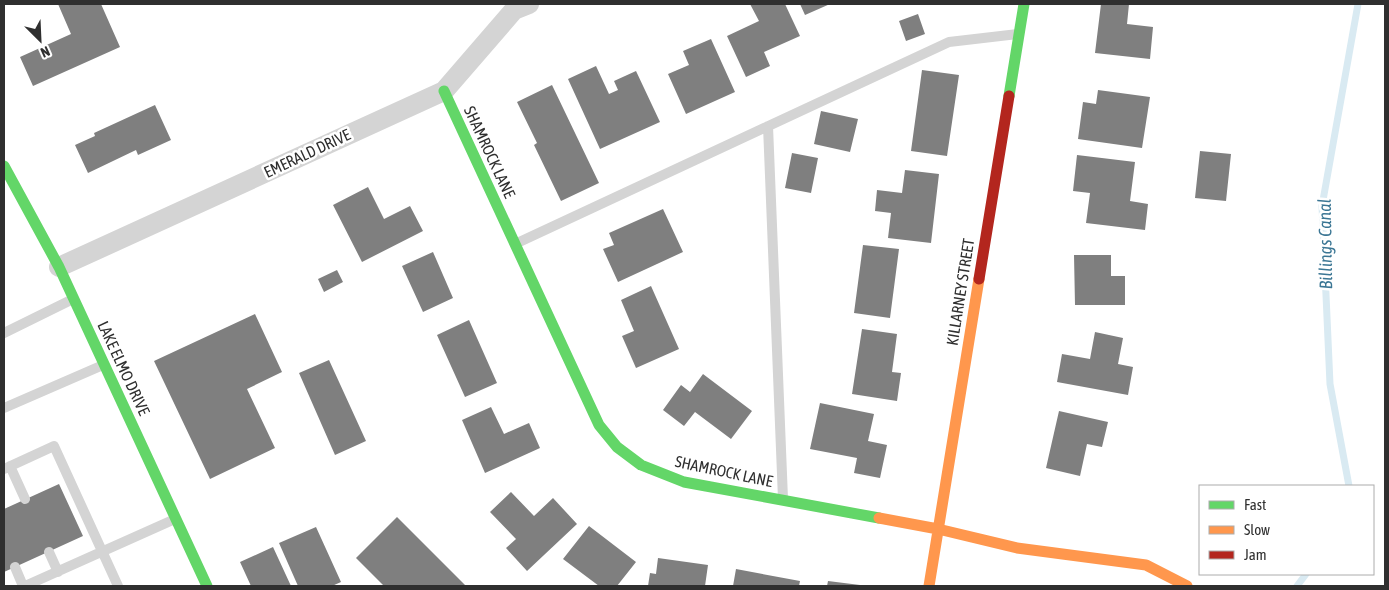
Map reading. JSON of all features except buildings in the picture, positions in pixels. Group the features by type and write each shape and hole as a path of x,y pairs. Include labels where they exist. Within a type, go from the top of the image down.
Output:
{"street":[{"name":"EMERALD DRIVE","path":"59,267 444,91 514,10 528,4"},
{"name":"KILLARNEY STREET","path":"929,586 1024,4"},
{"name":"SHAMROCK LANE","path":"444,91 599,425 617,447 641,465 684,482 938,529 1017,548 1146,565 1187,586"},
{"name":"LAKE ELMO DRIVE","path":"4,166 59,267 207,586"}],"lane":[{"path":"515,244 949,42 1019,34"},
{"path":"768,126 783,500"},
{"path":"4,332 74,299"},
{"path":"4,408 104,364"},
{"path":"25,499 7,468 54,446 118,586"},
{"path":"15,567 24,586 176,519"},
{"path":"49,552 58,572"}],"waterway":[{"name":"Billings Canal","path":"1349,485 1330,384 1322,206 1358,4"},
{"name":"Billings Canal","path":"1297,586 1305,575"}],"traffic: fast":[{"path":"1009,96 1024,4"},
{"path":"444,91 599,425 617,447 641,465 684,482 879,518"},
{"path":"4,166 59,267 207,586"}],"traffic: slow":[{"path":"929,586 979,279"},
{"path":"879,518 938,529 1017,548 1146,565 1187,586"}],"traffic: jam":[{"path":"979,279 1009,96"}]}
